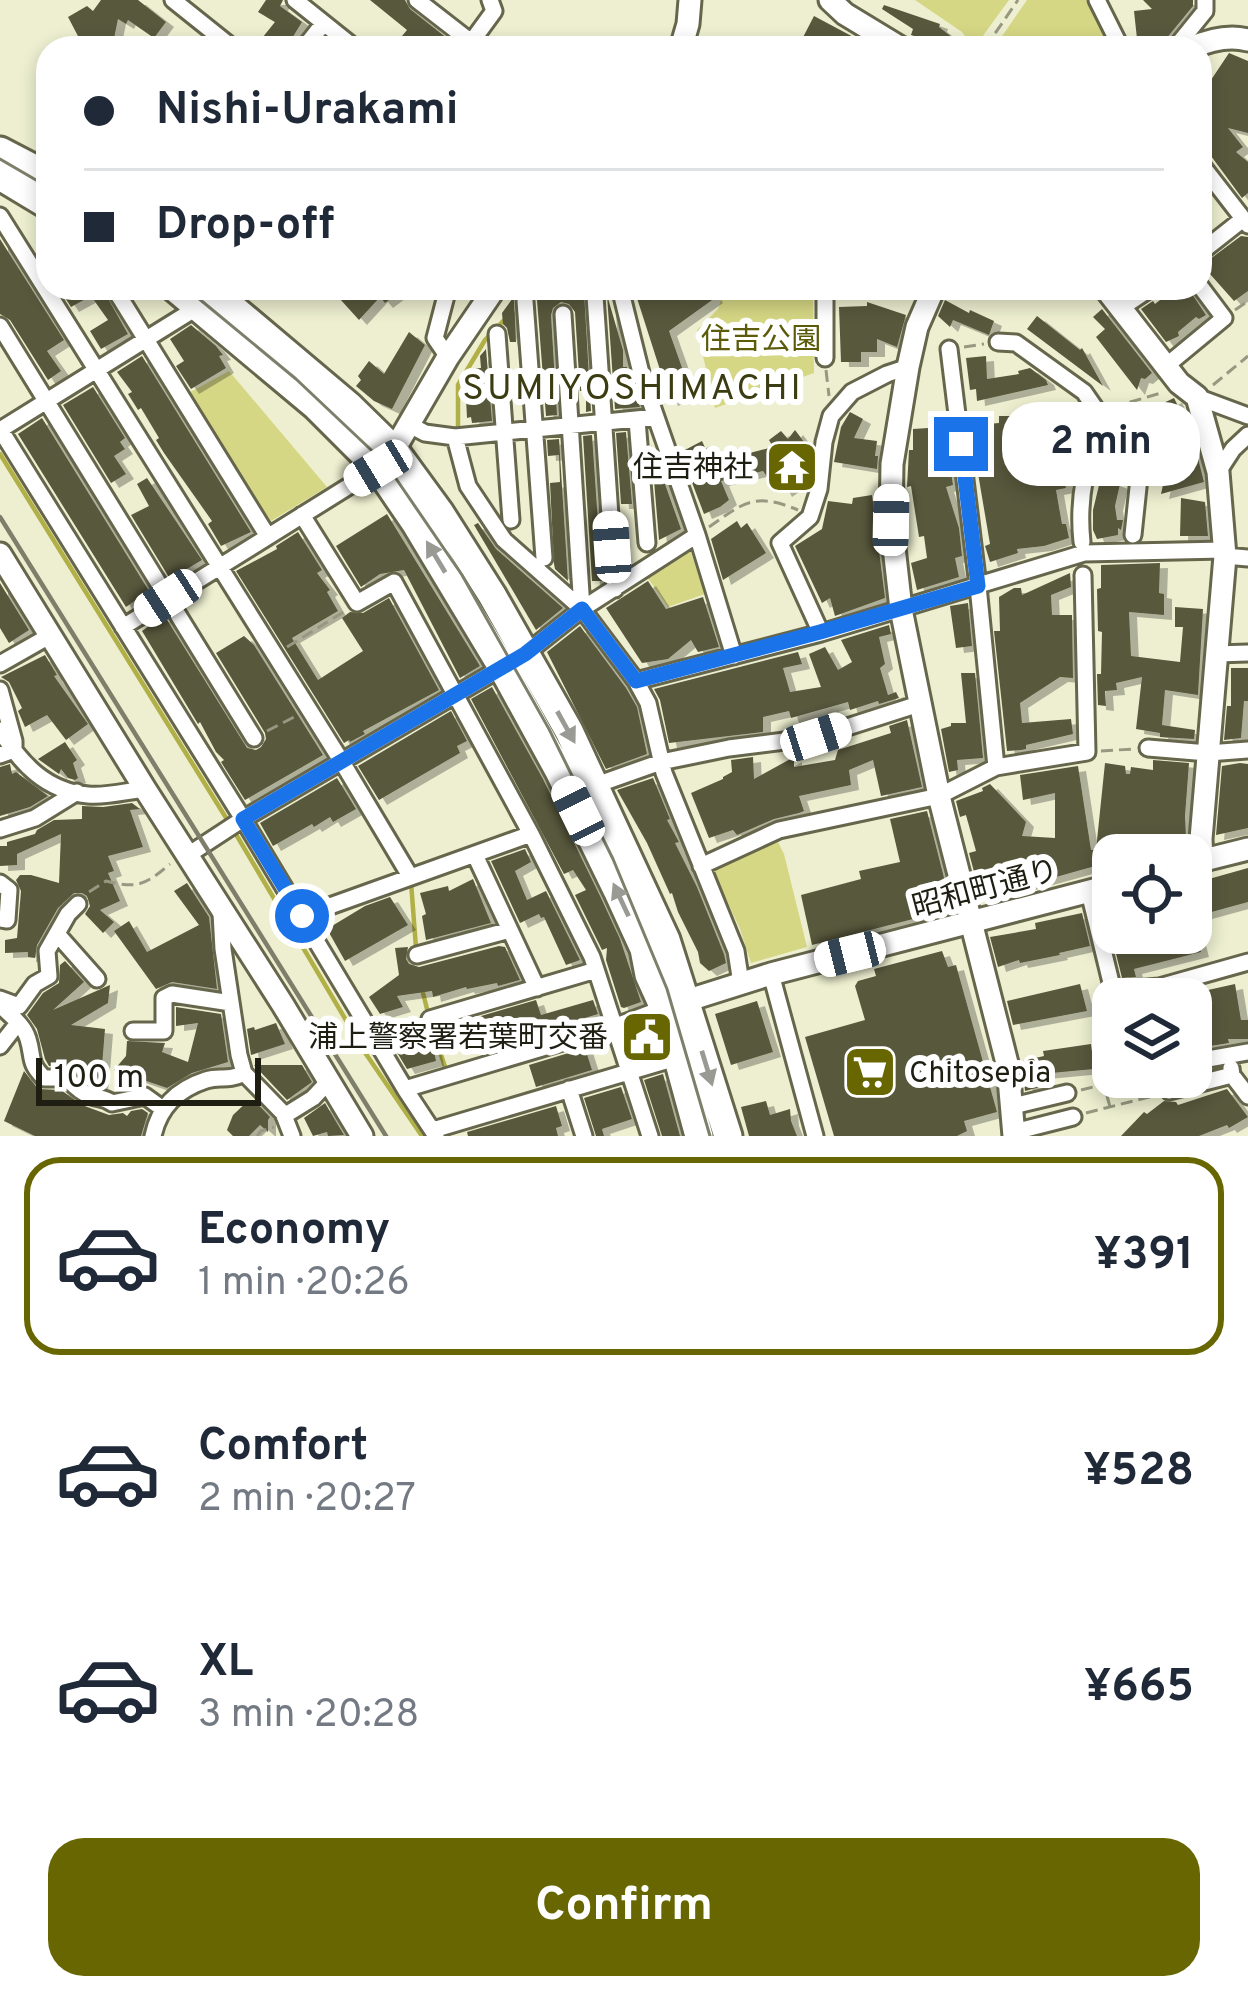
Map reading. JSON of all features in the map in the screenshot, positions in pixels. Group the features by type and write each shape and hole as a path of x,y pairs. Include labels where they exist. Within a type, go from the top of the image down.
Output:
{"highway":[{"path":"0,151 36,170"},
{"path":"4,178 36,198"},
{"path":"206,300 316,406 386,459 416,524 569,731 666,940 680,1057 699,1136"},
{"path":"514,660 559,771 644,949 649,975 675,1004 728,1136"}],"street":[{"path":"173,0 217,36"},
{"path":"295,0 339,36"},
{"path":"418,0 459,36"},
{"path":"476,36 494,11 490,0"},
{"path":"684,36 690,0"},
{"path":"830,0 871,36"},
{"path":"1097,0 1115,36"},
{"path":"1185,36 1205,11 1205,0"},
{"path":"314,36 323,24"},
{"path":"1212,41 1248,40"},
{"path":"4,178 0,214 36,274"},
{"path":"1212,178 1246,222 1212,245"},
{"path":"52,300 410,876"},
{"path":"121,300 267,535"},
{"path":"199,300 0,429 405,1089 435,1133 680,1057"},
{"path":"445,300 436,338 448,357"},
{"path":"123,626 386,459 487,300"},
{"path":"595,300 615,589"},
{"path":"623,300 632,342 734,656"},
{"path":"825,300 825,358"},
{"path":"929,300 908,367 892,464 891,520 901,608 939,796 1008,1067 1014,1134 1073,1117"},
{"path":"1115,300 1181,382 1218,472 1232,554 1216,654 1201,834"},
{"path":"1121,308 1133,300"},
{"path":"1181,382 1224,318 1210,300"},
{"path":"525,302 544,557"},
{"path":"563,314 582,609"},
{"path":"0,326 254,738"},
{"path":"497,334 511,520"},
{"path":"998,342 1016,343 1084,392 1102,418 1086,463 1078,512 1082,542"},
{"path":"949,350 996,766"},
{"path":"820,632 780,543 810,517 831,416 852,392 908,367"},
{"path":"1181,382 1248,416"},
{"path":"408,424 425,433 455,437 656,417"},
{"path":"638,420 647,543"},
{"path":"1218,472 1248,435"},
{"path":"455,437 468,486 504,540 582,609 648,703 661,762 736,951 741,983"},
{"path":"1108,468 1138,478 1133,535"},
{"path":"302,515 357,603 394,582 531,834 596,970 650,1136"},
{"path":"186,853 514,660 582,609 698,535"},
{"path":"636,681 1084,553 1232,554"},
{"path":"4,568 51,634 362,1136"},
{"path":"701,866 779,830 939,796 996,766 1087,752 1083,575"},
{"path":"0,664 51,634"},
{"path":"1216,654 1248,652"},
{"path":"0,690 14,741 7,752"},
{"path":"596,785 661,762 816,737 922,703"},
{"path":"0,730 7,752 49,783 90,795 146,789"},
{"path":"1148,748 1208,753 1248,750"},
{"path":"0,829 34,818 77,792"},
{"path":"302,916 531,834"},
{"path":"1212,857 1248,849"},
{"path":"476,855 537,988"},
{"path":"0,883 9,890 10,900 7,920 0,919"},
{"name":"昭和町通り","path":"675,1004 771,974 1092,891"},
{"path":"1089,892 1110,978"},
{"path":"0,1002 20,1006 35,984 50,976 47,951 78,904"},
{"path":"221,907 223,949 244,1073 284,1116 292,1136"},
{"path":"417,955 510,930"},
{"path":"58,935 97,979"},
{"path":"1191,978 1248,962"},
{"path":"430,1019 596,970"},
{"path":"771,974 815,1136"},
{"path":"133,1031 164,1031 164,998 172,994 231,1004"},
{"path":"0,1002 27,1032 30,1059 44,1078 66,1078 81,1091 112,1103 146,1096 163,1109"},
{"path":"405,1089 675,1004"},
{"path":"0,1046 18,1023"},
{"path":"1212,1057 1248,1052"},
{"path":"1228,1054 1232,1075 1248,1096"},
{"path":"153,1136 163,1109 176,1094 212,1078 231,1080 244,1073"},
{"path":"1212,1080 1232,1075"},
{"path":"284,1116 329,1082"},
{"path":"569,1089 584,1136"},
{"path":"1013,1106 1067,1093"}],"path":[{"path":"993,36 1018,0"},
{"path":"1102,418 1127,403 1168,391 1248,356"},
{"path":"825,358 831,416"},
{"path":"698,535 746,502 769,501 810,517"},
{"path":"274,656 357,603"},
{"path":"254,738 308,709"},
{"path":"1087,752 1148,748"},
{"path":"78,904 93,887 106,881 131,887 149,881 186,853"},
{"path":"1067,1093 1092,1088"},
{"path":"1108,1098 1110,1107"},
{"path":"1073,1117 1143,1098"}],"green space":[{"path":"915,0 1009,0 983,36 962,32"},
{"path":"1027,0 1086,0 1106,36 1002,36"},
{"name":"住吉公園","path":"721,300 813,300 814,373 715,408 697,330"},
{"path":"229,371 327,487 271,521 185,395"},
{"path":"690,550 705,594 668,607 647,577"},
{"path":"777,840 807,947 751,963 712,869"}],"building":[{"path":"101,0 138,0 166,22 156,36 118,19 114,36 78,36 68,17 87,6 93,11"},
{"path":"266,0 283,0 280,6 302,22 293,36 264,36 275,22 258,12"},
{"path":"370,0 405,0 444,36 402,36 407,30"},
{"path":"1143,0 1193,0 1168,36 1137,36 1134,11 1152,9"},
{"path":"884,5 940,24 951,36 911,35 913,29 882,9"},
{"path":"814,16 852,36 804,36"},
{"path":"1229,53 1248,61 1248,133 1228,128 1243,147 1236,152 1248,162 1248,193 1242,198 1212,157 1212,78"},
{"path":"1241,236 1248,237 1248,291 1234,301 1212,276 1212,258"},
{"path":"0,239 64,340 47,351 61,371 48,380 10,320 0,314"},
{"path":"94,300 109,300 128,334 101,349 90,331 108,320"},
{"path":"341,300 377,300 359,320"},
{"path":"514,300 516,342 510,342 502,313"},
{"path":"537,300 584,300 591,411 586,412 586,391 580,391 575,312 561,302 551,315 557,415 546,416"},
{"path":"607,300 623,350 623,367 627,367 627,392 634,391 640,407 615,409"},
{"path":"638,300 712,300 669,331 691,393 670,401"},
{"path":"945,300 994,321 989,335 953,320 950,327 938,316"},
{"path":"1196,300 1206,315 1196,317 1179,336 1166,342 1141,309"},
{"path":"867,302 906,315 897,347 877,339 877,352 861,352 861,362 841,362 839,307 867,306"},
{"path":"1102,309 1152,373 1141,378 1137,390 1096,337 1105,329 1093,317"},
{"path":"1037,316 1082,348 1103,386 1027,329"},
{"path":"191,325 216,346 226,368 191,389 176,366 184,361 170,339"},
{"path":"409,332 425,345 392,409 356,386 361,380 358,376 369,361 384,374"},
{"path":"486,349 492,421 472,423 467,418 465,379 472,379 470,369 481,368 480,356"},
{"path":"142,356 251,532 221,546 208,524 212,521 164,453 117,372"},
{"path":"986,356 987,379 1030,368 1048,385 977,401 976,389 970,390 966,358"},
{"path":"93,387 125,438 120,442 125,449 114,456 126,474 111,483 63,405"},
{"path":"1174,398 1189,423 1204,482 1161,494 1166,471 1142,466 1142,437 1169,436 1155,407"},
{"path":"1071,407 1074,425 1064,432 1068,461 1060,463 1066,488 1056,490 1069,538 1017,549 1018,553 990,562 974,425 999,423 999,416 1035,416 1035,411"},
{"path":"850,412 863,419 854,438 877,441 877,469 834,462 841,427"},
{"path":"42,418 149,591 126,607 18,434"},
{"path":"944,427 953,485 946,487 962,556 955,558 959,577 917,590 911,563 927,558 911,486 907,487 909,450 913,450 913,429"},
{"path":"795,430 811,451 809,465 802,471 806,477 784,492 763,471 721,481 729,500 704,514 683,451 702,441 712,463 773,447 769,440 781,431 788,439"},
{"path":"626,432 632,504 621,504 616,433"},
{"path":"592,435 602,581 592,581 583,436"},
{"path":"559,439 568,581 554,564 550,483 560,482 559,455 548,456 547,440"},
{"path":"651,445 681,529 659,540"},
{"path":"1101,477 1120,484 1115,506 1117,520 1123,520 1118,535 1097,539 1093,510"},
{"path":"147,478 202,560 170,579 131,515 149,506 137,484"},
{"path":"872,495 885,598 835,616 830,598 822,603 795,546 822,529 828,501 852,504 853,498"},
{"path":"1181,498 1205,502 1208,536 1180,536"},
{"path":"387,514 480,666 460,678 404,570 380,574 361,587 336,546"},
{"path":"737,521 741,528 747,523 766,553 723,580 711,539"},
{"path":"478,523 496,549 563,608 536,630 474,525"},
{"path":"298,532 322,570 317,573 338,611 292,638 318,680 363,651 342,618 350,612 363,613 389,598 439,690 350,742 344,743 236,571"},
{"path":"1160,563 1164,615 1129,612 1131,656 1180,662 1183,627 1175,627 1175,607 1203,609 1198,695 1165,690 1162,725 1195,730 1194,739 1160,737 1160,733 1136,729 1142,677 1116,683 1117,690 1105,691 1106,706 1098,705 1101,565"},
{"path":"1070,573 1071,587 1051,595 1052,615 1072,615 1073,678 1060,677 1020,703 1022,723 1071,719 1073,734 1007,751 994,631 1000,631 999,597 1014,588 1021,588 1022,595"},
{"path":"648,581 666,609 703,597 719,647 698,652 691,640 668,659 642,663 606,608"},
{"path":"0,583 29,630 9,643 0,628"},
{"path":"968,603 972,646 956,648 950,606"},
{"path":"164,615 247,748 261,747 265,733 216,653 244,636 323,755 245,800 142,631"},
{"path":"889,625 891,634 879,637 885,664 880,668 888,695 896,692 899,698 850,710 848,702 791,718 789,711 763,717 763,732 669,743 654,689 798,652 802,664 783,668 790,692 821,687 809,654 825,647 838,670 852,662 841,640"},
{"path":"580,626 637,707 647,754 606,769 547,652"},
{"path":"45,655 88,724 66,740 47,715 25,727 18,711 22,708 9,682 1,677"},
{"path":"1231,668 1248,668 1248,701 1244,701 1241,738 1224,740 1227,706 1231,706"},
{"path":"961,673 975,673 983,758 957,760 958,770 949,772 941,729 966,723"},
{"path":"492,687 601,898 641,1002 621,1007 606,960 607,948 602,950 575,895 586,890 573,870 564,874 471,699"},
{"path":"451,711 467,741 457,746 460,753 379,800 358,766"},
{"path":"907,720 922,787 881,796 873,760 849,770 851,785 799,796 804,811 737,835 733,830 709,838 691,793 732,772 731,760 753,757 754,779 794,757 794,767 835,760 838,750 891,733 889,726"},
{"path":"65,742 77,760 73,763 75,780 38,759"},
{"path":"1153,760 1189,763 1186,834 1098,834 1105,763 1125,766 1126,774 1131,767 1153,770"},
{"path":"10,764 12,774 16,772 48,796 0,816 0,767"},
{"path":"1248,764 1248,828 1216,835 1222,766"},
{"path":"1078,766 1092,867 981,898 969,853 976,851 966,815 960,817 956,801 990,784 1026,822 1022,836 1055,838 1055,793 1023,800 1020,775"},
{"path":"337,778 356,809 333,822 330,817 312,824 273,846 260,823"},
{"path":"653,778 679,842 675,843 724,954 726,963 709,971 700,963 672,893 617,790"},
{"path":"132,803 140,809 130,810 143,847 108,856 114,871 108,873 120,901 100,910 114,922 103,933 85,914 90,906 87,896 74,893 58,908 37,945 35,958 28,957 28,952 5,953 5,940 17,938 21,891 16,880 31,875 59,883 61,834 17,854 17,865 0,866 0,846 35,834 54,820 82,819 82,806"},
{"path":"927,811 952,909 812,945 801,895 861,879 859,871 900,862 890,819"},
{"path":"525,849 531,862 515,871 527,900 546,891 580,960 566,965 544,917 539,914 520,923 491,861"},
{"path":"1248,868 1248,902 1212,912 1212,878"},
{"path":"473,879 491,923 426,940 420,893 448,886 449,891"},
{"path":"187,883 209,917 217,989 172,982 156,989 114,931 129,921 147,952 199,925 174,891"},
{"path":"390,897 408,925 345,961 327,929"},
{"path":"1082,913 1090,946 998,967 990,937 1036,929 1035,923"},
{"path":"408,947 406,959 419,967 505,947 520,980 433,997 432,991 397,996 403,1007 380,1014 369,997 399,975 395,948"},
{"path":"942,951 948,967 956,965 997,1112 964,1121 967,1131 957,1136 834,1136 805,1037 865,1020 855,986 876,976 874,969"},
{"path":"1116,954 1193,954 1134,969 1136,977 1122,978"},
{"path":"65,961 84,982 53,1010 110,985 108,1003 71,1025 105,1029 100,1086 73,1068 49,1066 37,1029 27,1015 43,993 59,983 60,965"},
{"path":"1080,984 1087,1011 1013,1025 1007,1001"},
{"path":"1235,984 1241,1020 1248,1020 1248,1039 1228,1039 1229,1043 1212,1046 1212,989"},
{"path":"536,1000 541,1015 593,1000 598,1014 488,1048 480,1025 450,1031 451,1035 432,1041 436,1061 407,1069 392,1044 396,1042 389,1032 415,1025 433,1030"},
{"path":"757,1001 773,1052 731,1065 715,1014"},
{"path":"176,1007 221,1014 228,1062 192,1073 167,1088 114,1070 126,1056 127,1041 165,1043 162,1052 188,1062 198,1023 176,1026"},
{"path":"276,1023 285,1044 251,1055 247,1029"},
{"path":"1091,1044 1092,1069 1041,1074 1044,1086 1025,1091 1022,1061 1044,1056 1043,1051"},
{"path":"585,1048 592,1070 536,1087 529,1065"},
{"path":"254,1065 302,1065 312,1082 287,1100"},
{"path":"24,1071 38,1089 61,1090 82,1105 109,1115 127,1116 142,1109 148,1113 141,1136 35,1136 4,1121"},
{"path":"663,1074 680,1136 662,1136 644,1080"},
{"path":"621,1087 632,1119 602,1129 604,1136 596,1136 584,1098"},
{"path":"1227,1089 1248,1117 1199,1136 1121,1136 1144,1112 1164,1101 1178,1105 1212,1098"},
{"path":"249,1100 270,1117 268,1132 260,1125 249,1136 233,1136 227,1130 233,1115"},
{"path":"766,1101 770,1115 790,1109 797,1136 749,1136 741,1107"},
{"path":"325,1103 344,1135 313,1136 304,1118"},
{"path":"556,1106 562,1126 556,1128 558,1136 468,1136 467,1132"}],"waterway":[{"path":"458,429 458,385 485,340 506,318"},
{"path":"0,454 228,821"},
{"path":"234,831 366,1054 422,1136"},
{"path":"411,882 416,948"},
{"path":"422,989 428,1013"},
{"path":"431,1024 446,1070"}],"tram line":[{"path":"0,159 36,180"},
{"path":"201,300 296,379 386,464 462,575 549,729 613,859 667,989 710,1136"}],"railway":[{"path":"0,517 386,1136"}],"place":[{"name":"住吉神社","path":"792,467"},
{"name":"浦上警察署若葉町交番","path":"647,1037"},
{"name":"Chitosepia","path":"870,1072"}],"district":[{"name":"SUMIYOSHIMACHI","path":"633,386"}],"route":[{"path":"302,916 243,819 525,654 582,609 636,681 978,586 961,444"}]}
